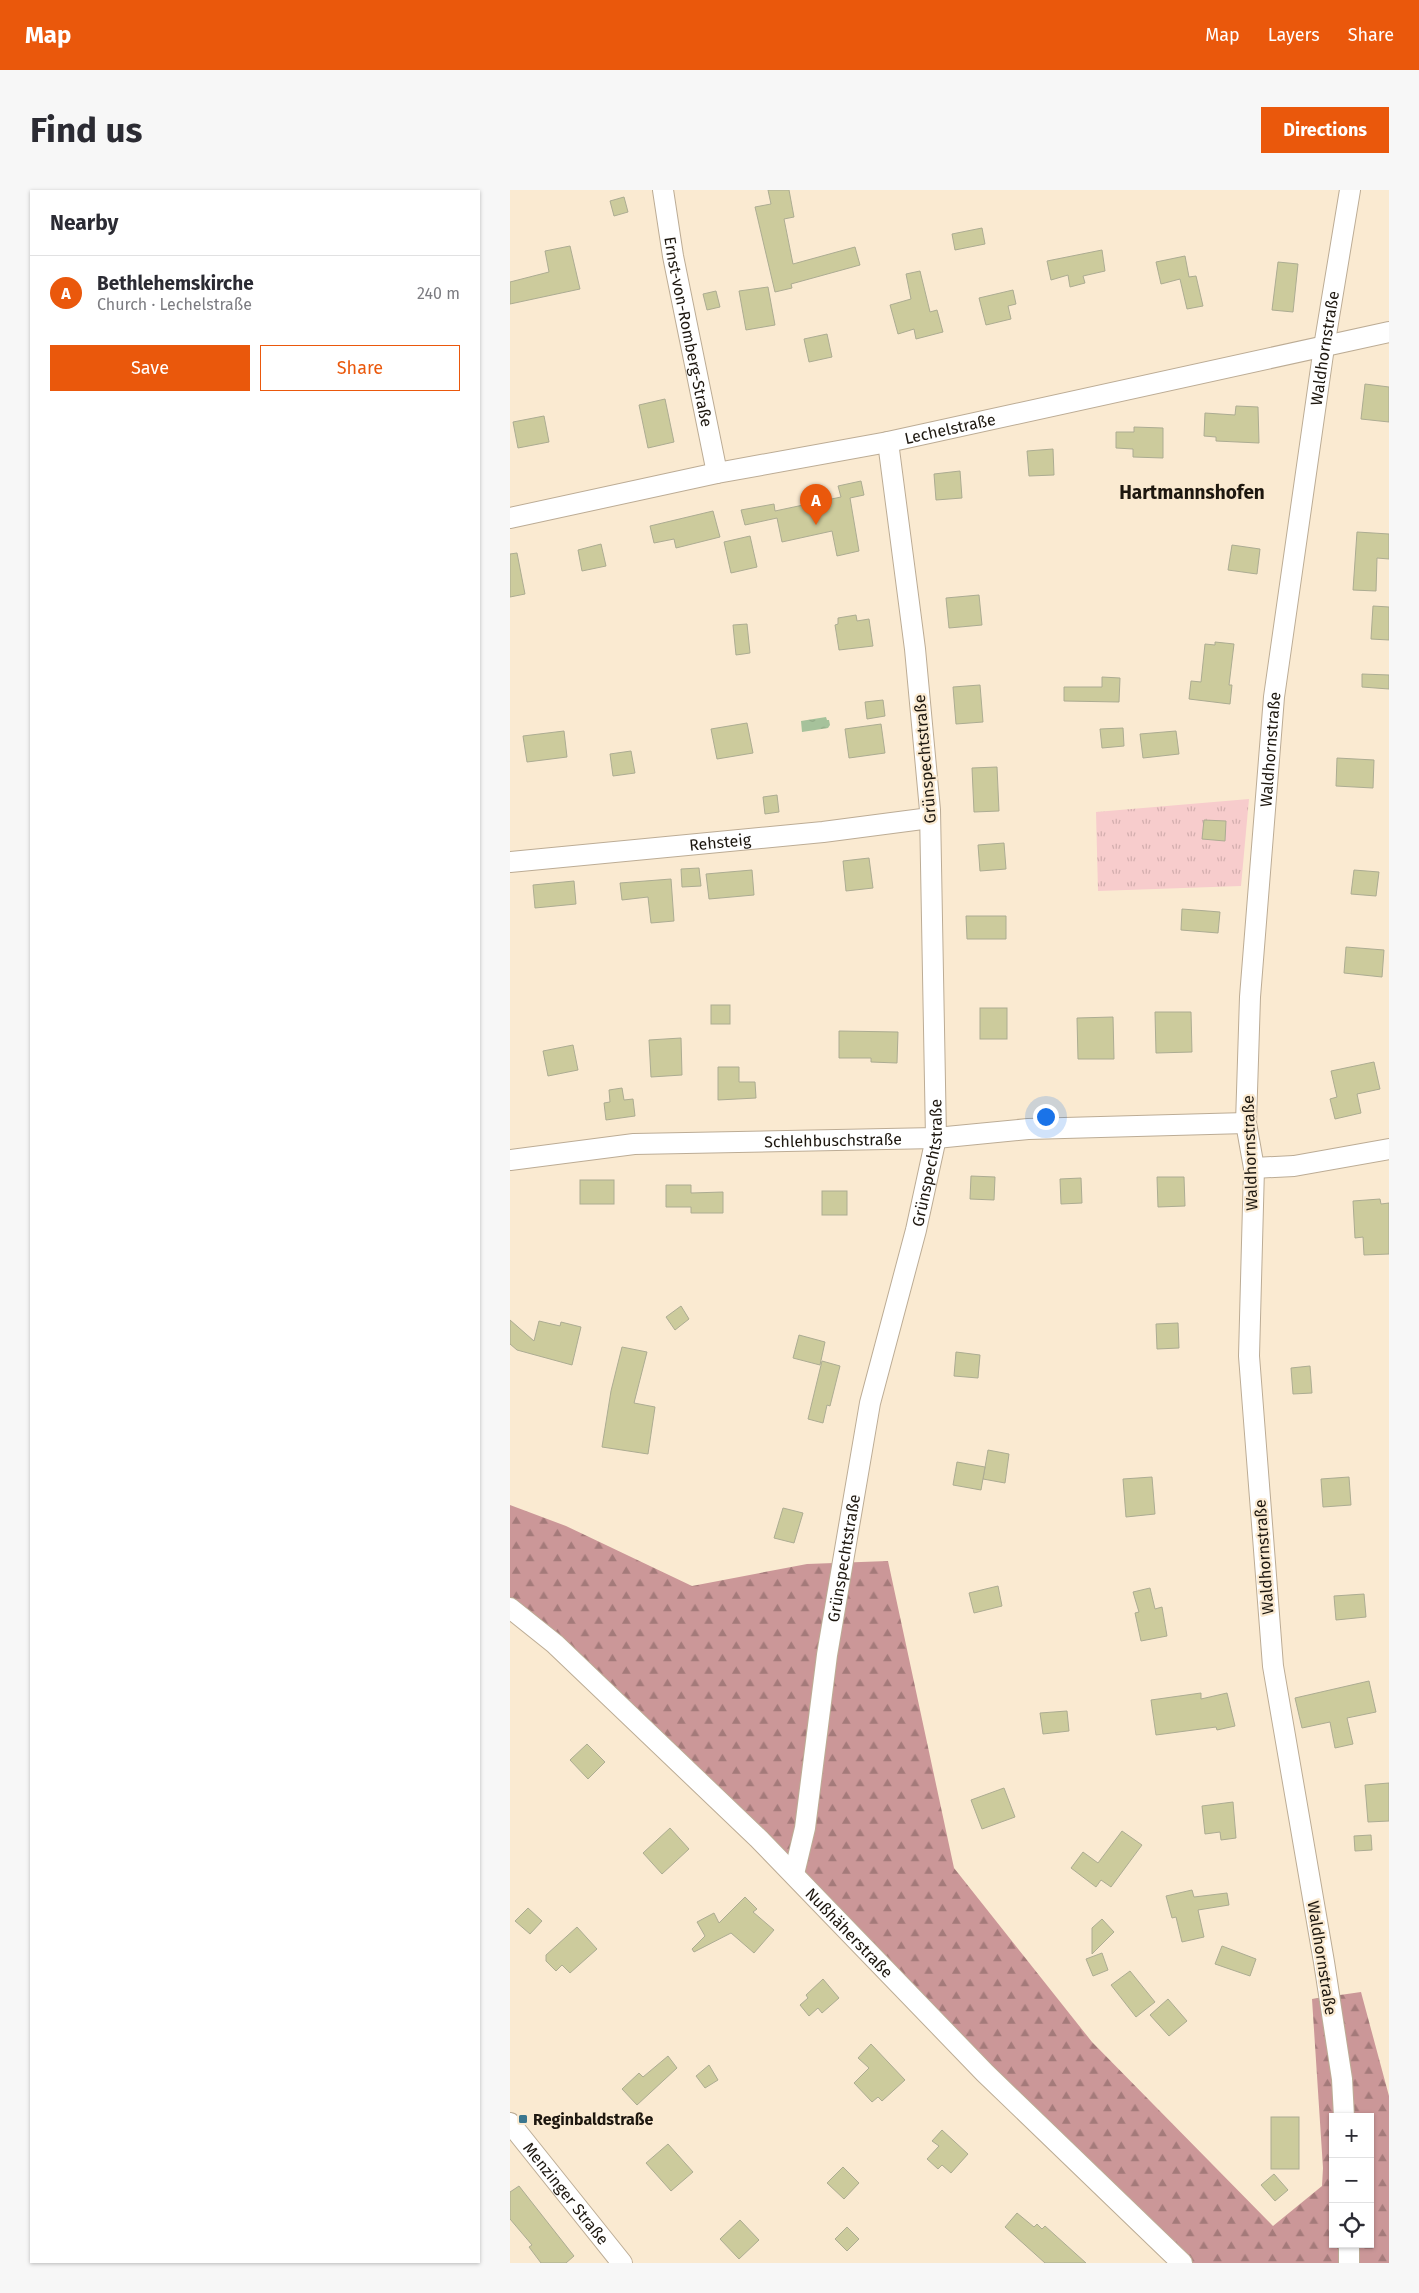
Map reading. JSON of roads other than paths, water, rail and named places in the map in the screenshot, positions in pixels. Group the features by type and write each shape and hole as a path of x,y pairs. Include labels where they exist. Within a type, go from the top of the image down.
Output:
{"street":[{"name":"Ernst-von-Romberg-Straße","path":"663,190 673,256 717,473"},
{"name":"Waldhornstraße","path":"1344,2113 1342,2079 1331,2009 1273,1666 1249,1356 1254,1168 1246,1123 1250,997 1274,697 1324,347 1350,190"},
{"name":"Lechelstraße","path":"510,518 717,473 888,442 1389,332"},
{"name":"Grünspechtstraße","path":"794,1874 805,1828 830,1636 870,1403 916,1230 936,1138 930,818 915,649 888,442"},
{"name":"Rehsteig","path":"510,862 823,832 930,818"},
{"name":"Schlehbuschstraße","path":"510,1160 634,1144 936,1138 1028,1129 1246,1123"},
{"path":"1254,1168 1294,1166 1389,1149"},
{"name":"Nußhäherstraße","path":"510,1608 555,1644 794,1874 985,2073 1182,2263"},
{"name":"Menzinger Straße","path":"510,2123 622,2263"},
{"path":"1349,2248 1349,2263"}],"water":[{"path":"826,717 830,725 828,728 802,732 801,721"}],"place":[{"name":"Bethlehemskirche","path":"816,525"},
{"name":"Reginbaldstraße","path":"523,2119"}],"district":[{"name":"Hartmannshofen","path":"1192,492"}]}
